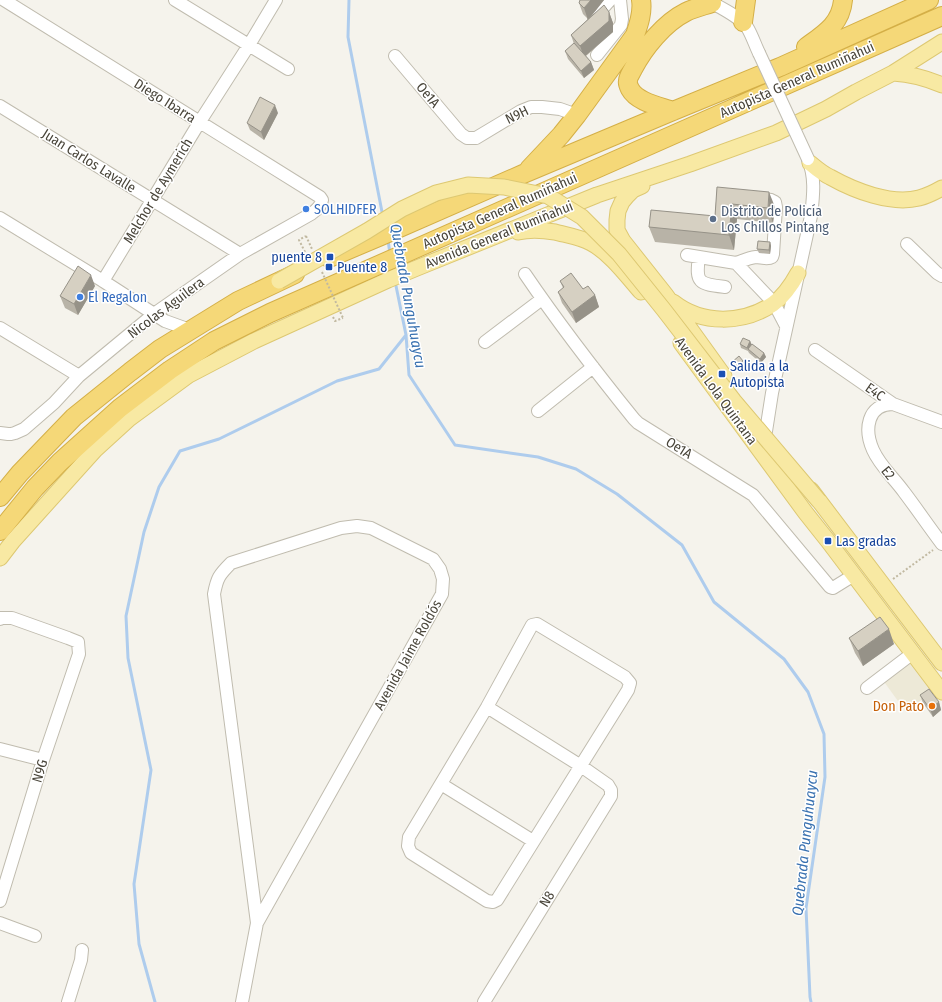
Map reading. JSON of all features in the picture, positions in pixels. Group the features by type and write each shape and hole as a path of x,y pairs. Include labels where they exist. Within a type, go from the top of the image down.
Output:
{"highway":[{"path":"524,174 561,135 577,115 635,35 630,26 642,6 641,0"},
{"path":"743,22 746,0"},
{"path":"780,67 830,29 839,17 843,7 843,0"},
{"name":"Autopista General Rumiñahui","path":"0,497 20,473 74,417 160,349 238,302 330,257 780,67 929,0"},
{"path":"673,111 641,100 635,96 629,89 628,80 634,66 643,52 664,28 686,12 710,1"},
{"name":"Autopista General Rumiñahui","path":"0,531 35,488 60,462 120,408 170,370 214,341 270,313 942,16"}],"main road":[{"name":"Avenida General Rumiñahui","path":"0,558 12,541 95,450 129,419 188,375 254,341 394,277 597,195 776,133 826,109 893,73 942,42"},
{"path":"893,73 917,75 942,84"},
{"path":"809,161 829,177 853,188 883,198 900,200 913,199 928,195 942,188"},
{"name":"Avenida Lola Quintana","path":"690,164 633,190 626,196 618,211 617,220 618,230 623,241 665,294 722,374 942,663"},
{"name":"Avenida Lola Quintana","path":"279,282 402,209 436,194 468,185 504,187 548,196 582,217 619,254 734,401 819,501"},
{"name":"Avenida Lola Quintana","path":"417,268 520,231 547,231 564,235 590,242 603,251 653,306 804,512 854,575 942,692"},
{"path":"665,294 686,310 699,315 712,318 739,318 752,314 774,303 785,293 798,273"}],"street":[{"name":"Diego Ibarra","path":"4,0 320,197 322,200 321,204"},
{"path":"175,0 288,69"},
{"name":"Melchor de Aymerich","path":"103,281 276,0"},
{"path":"589,24 610,0"},
{"path":"597,55 630,26 622,19 620,0"},
{"path":"710,1 735,16 746,26 809,161 813,179 814,196 811,216 772,393 763,456"},
{"name":"Oe1A","path":"395,56 461,134"},
{"name":"Juan Carlos Lavalle","path":"0,106 240,254"},
{"name":"N9H","path":"461,134 467,138 476,138 521,111 531,107 560,109 577,115"},
{"path":"687,255 736,263 756,257 769,259 772,257 776,207 775,202 772,200 743,196"},
{"name":"Nicolas Aguilera","path":"0,433 12,434 24,429 54,403 79,376 154,314 240,254 311,214 318,209 321,204"},
{"path":"0,218 103,281 164,321 190,330"},
{"path":"907,244 942,276"},
{"path":"699,257 698,276 700,280 709,285 725,287"},
{"path":"736,263 774,303 786,326"},
{"name":"Oe1A","path":"525,274 542,300 593,368 638,423 753,495 830,587 833,588 854,575"},
{"path":"485,342 542,300"},
{"path":"0,328 79,376"},
{"name":"E4C","path":"815,350 893,404 942,422"},
{"path":"538,411 593,368"},
{"name":"E2","path":"893,404 888,404 873,412 868,429 869,439 881,465 904,491 942,544"},
{"name":"Avenida Jaime Roldós","path":"242,1002 257,923 214,594 217,580 222,571 231,562 341,528 357,526 371,528 433,560 440,569 443,579 442,594 257,923"},
{"name":"N9G","path":"0,618 12,618 78,642 79,654 43,760 0,900"},
{"path":"537,624 625,677 630,683 628,690 581,766 497,900 493,902 487,901 411,853 408,846 409,837 487,708 532,625 537,624"},
{"path":"867,688 913,653"},
{"path":"487,708 581,766"},
{"path":"0,748 43,760"},
{"name":"N8","path":"484,1002 611,796 611,790 608,785 581,766"},
{"path":"442,784 533,841"},
{"path":"0,923 35,936"},
{"path":"68,1002 81,960 82,950"}],"path":[{"path":"299,240 306,236 312,250"},
{"path":"321,270 343,318 335,321"},
{"path":"883,585 942,544"}],"shaded area":[{"path":"909,659 933,691 906,712 882,679"}],"building":[{"path":"580,0 591,0 584,8 579,3"},
{"path":"604,5 609,12 609,21 580,46 571,35"},
{"path":"574,43 591,62 581,71 565,51"},
{"path":"260,97 275,105 261,132 247,123"},
{"path":"717,187 769,192 768,208 732,204 729,235 649,227 651,210 715,216"},
{"path":"758,241 770,242 769,250 757,249"},
{"path":"78,266 91,275 74,304 60,296"},
{"path":"571,273 583,289 588,286 595,295 572,312 558,292 564,287 560,281"},
{"path":"743,338 750,341 747,348 740,344"},
{"path":"752,344 764,353 760,359 748,349"},
{"path":"739,356 743,361 735,367 731,363"},
{"path":"880,617 889,629 858,651 849,638"},
{"path":"929,689 939,702 930,709 920,695"}],"waterway":[{"name":"Quebrada Punguhuaycu","path":"349,0 348,37 383,217"},
{"name":"Quebrada Punguhuaycu","path":"388,240 390,254"},
{"name":"Quebrada Punguhuaycu","path":"395,281 406,335 409,375 455,445 538,457 576,469 617,494 682,545 714,602 784,659 808,692 824,734 825,777 806,908 811,1002"},
{"path":"155,1002 139,944 134,884 151,770 128,658 126,616 144,532 159,487 180,451 219,439 337,381 379,369 406,335"}],"place":[{"name":"SOLHIDFER","path":"306,209"},
{"name":"Distrito de Policía Los Chillos Pintang","path":"713,219"},
{"name":"puente 8","path":"330,257"},
{"name":"Puente 8","path":"329,267"},
{"name":"El Regalon","path":"80,297"},
{"name":"Salida a la Autopista","path":"722,374"},
{"name":"Las gradas","path":"828,541"},
{"name":"Don Pato","path":"932,706"}]}
